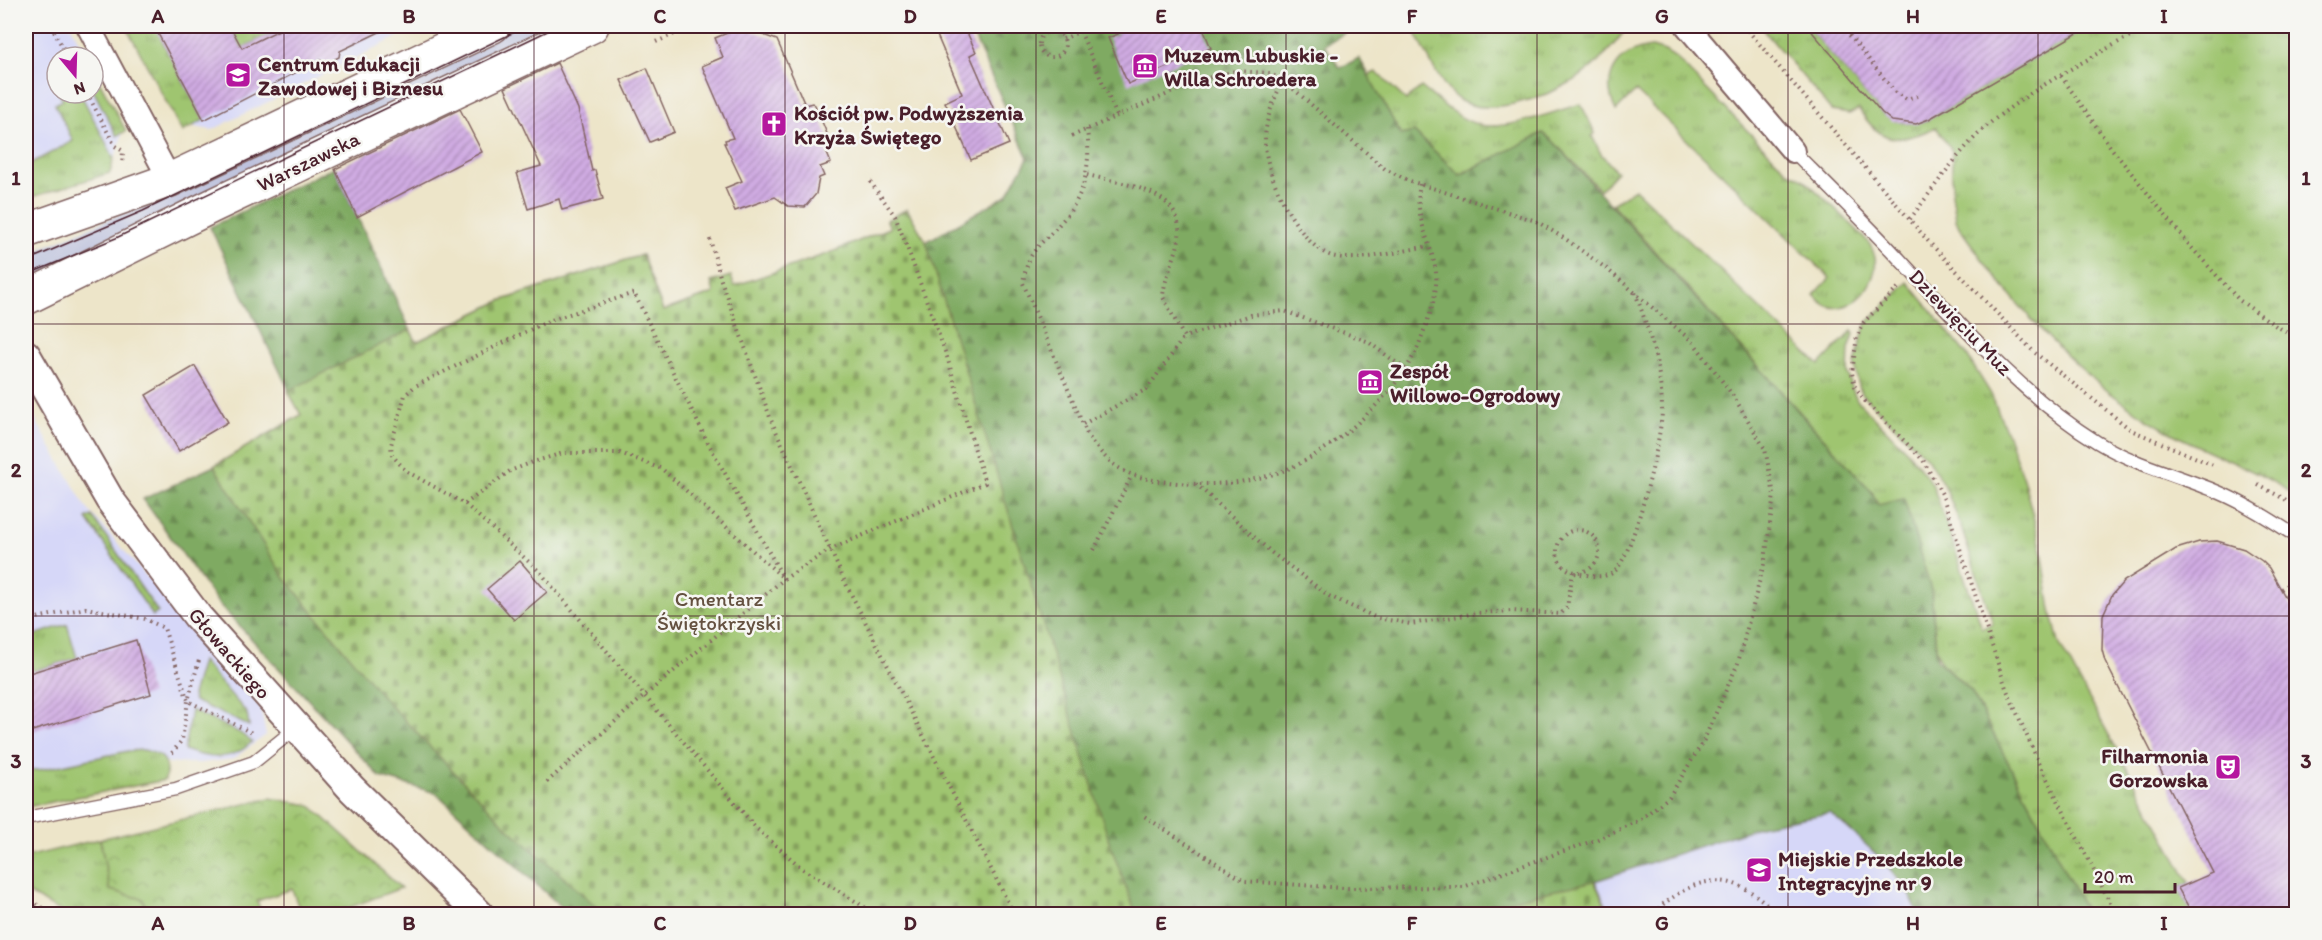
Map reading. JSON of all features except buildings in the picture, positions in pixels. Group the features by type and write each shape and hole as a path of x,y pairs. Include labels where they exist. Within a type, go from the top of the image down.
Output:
{"main road":[{"name":"Warszawska","path":"26,231 170,180 493,26"},
{"name":"Warszawska","path":"26,298 212,206 592,26"}],"street":[{"path":"88,26 170,180"},
{"name":"Dziewięciu Muz","path":"1687,26 1793,151"},
{"name":"Głowackiego","path":"26,355 110,500 198,617 352,789 479,915"}],"lane":[{"name":"Dziewięciu Muz","path":"1793,151 1997,362 2027,390 2097,442 2147,467 2235,500 2296,536"},
{"path":"26,818 177,789 254,762 296,728"}],"path":[{"path":"51,26 61,45"},
{"path":"656,42 693,26"},
{"path":"1078,26 1117,116"},
{"path":"1744,26 1910,219 2034,352 2131,430 2222,468"},
{"path":"1842,26 1895,92 1906,99 1917,96"},
{"path":"1910,219 1963,151 2002,114 2061,76 2148,26"},
{"path":"1063,39 1080,31"},
{"path":"1047,32 1060,34 1063,39 1065,45 1057,56 1049,56 1040,49 1039,41 1047,32"},
{"path":"1072,135 1203,79 1235,71 1270,73 1283,81 1385,168 1420,184 1536,221 1567,240 1635,291 1694,343 1734,397 1765,449 1774,495 1765,560 1738,663 1703,742 1670,797 1638,821 1598,839 1463,887 1344,888 1244,881 1141,814"},
{"path":"2061,76 2112,149 2197,254 2239,300 2296,337"},
{"path":"1283,81 1267,117 1265,142 1267,162 1294,220 1308,239 1322,252 1349,258 1428,246"},
{"path":"93,105 115,146 123,151 121,166"},
{"path":"1087,129 1089,148 1087,175 1076,203 1063,221 1039,244 1026,264 1023,283 1082,424 1099,453 1125,473 1162,482 1224,484 1256,479 1291,468 1320,452 1365,417 1398,382 1418,347 1432,308 1436,274 1418,211 1417,196 1420,184"},
{"path":"1087,175 1158,195 1171,207 1176,217 1179,233 1163,297 1184,337"},
{"path":"547,782 644,696 784,579 831,549 985,483 947,357 907,247 895,216 869,180"},
{"path":"710,239 721,280 771,420 845,582 1014,915"},
{"path":"1913,273 1864,322 1857,336 1854,352 1852,373 1855,386 1865,401 1923,460 1942,494 2007,688 2038,761 2116,915"},
{"path":"1574,572 1589,570 1599,553 1596,540 1579,529 1565,533 1557,545 1558,560 1562,566 1574,572 1594,577 1607,575 1621,563 1633,535 1658,448 1662,410 1658,365 1655,348 1635,291"},
{"path":"784,579 707,441 634,293 548,321 427,379 405,395 392,435 392,455 406,471 465,504 540,572 757,829 803,869 876,915"},
{"path":"1082,424 1147,389 1184,337 1251,315 1284,311 1367,341 1405,369"},
{"path":"465,504 510,471 533,462 563,453 620,453 641,459 662,470 784,579"},
{"path":"1094,550 1131,475"},
{"path":"2251,482 2296,505"},
{"path":"1196,484 1272,553 1329,596 1377,618 1411,624 1478,613 1512,611 1561,614 1567,607 1574,572"},
{"path":"2293,576 2296,581"},
{"path":"2281,589 2289,584 2296,598"},
{"path":"26,620 86,608 146,619 164,628 188,701 255,735 270,749"},
{"path":"172,753 182,740 188,701 202,651"},
{"path":"1656,915 1662,904 1690,886 1712,881 1728,882 1749,890 1777,915"},
{"path":"26,898 54,915"}],"shaded area":[{"path":"26,26 71,26 81,45 45,45 45,105 105,105 105,92 124,129 110,173 26,199"},
{"name":"Centrum Edukacji Zawodowej i Biznesu","path":"131,26 419,26 212,130 183,125"},
{"path":"509,26 568,26 26,283 26,255 155,199"},
{"path":"26,404 86,507 260,706 266,735 233,759 200,763 156,763 26,780"},
{"name":"Miejskie Przedszkole Integracyjne nr 9","path":"1830,813 1882,859 1915,904 1919,914 1610,914 1594,881 1764,825"}],"green space":[{"path":"126,26 154,26 204,120 182,132"},
{"path":"230,26 287,26 242,48"},
{"path":"969,26 1356,26 1324,45 1340,68 1359,58 1401,135 1414,132 1460,175 1543,133 1553,141 1872,492 1878,505 1904,499 1931,590 1937,660 1971,691 2087,914 1919,914 1912,899 1892,871 1869,847 1830,813 1764,825 1595,881 1610,914 569,914 436,793 380,777 218,603 143,499 214,466 301,415 210,227 334,167 416,342 500,301 642,255 663,311 830,253 890,228 887,220 907,209 926,242 1007,195 1028,158"},
{"path":"1412,26 1628,26 1603,56 1573,81 1532,99 1485,107 1471,105 1452,94 1439,76"},
{"path":"1760,26 1807,26 1882,113 1898,122 1915,123 1927,120 2090,26 2296,26 2296,496 2281,486 2166,430 2135,411 2078,366 2026,314 1959,227 1952,194 1952,151 1936,127 1912,136 1892,138 1875,129 1859,109 1849,114 1832,111"},
{"path":"1652,47 1676,58 1788,172 1806,182 1866,240 1874,253 1875,267 1873,277 1861,296 1843,307 1834,307 1821,302 1814,295 1830,278 1636,91 1616,111 1611,99 1610,88 1614,68 1629,54"},
{"path":"1359,58 1369,75 1376,72 1406,100 1421,87 1456,114 1480,125 1517,123 1581,104 1595,133 1592,136 1601,154 1617,172 1600,190 1543,133 1460,175 1414,132 1401,135"},
{"path":"105,92 126,131 117,136 101,105 105,105"},
{"path":"55,105 86,105 114,158 110,173 26,199 26,166 73,141"},
{"path":"1635,189 1819,365 1852,331 1854,334 1849,349 1848,374 1857,400 1908,452 1932,483 1982,628 1993,623 1959,521 1945,487 1927,458 1861,393 1855,364 1865,325 1908,282 1966,354 1991,394 2025,485 2042,551 2051,610 2059,643 2189,883 2178,888 2193,914 2087,914 1971,691 1941,663 1936,648 1931,590 1872,492 1612,204"},
{"name":"Cmentarz Świętokrzyski","path":"907,209 926,242 1110,844 1136,914 605,914 508,828 388,703 284,577 214,466 301,415 288,391 410,330 417,342 500,301 642,255 663,311 714,293 711,282 731,276 734,286 830,253 890,228 887,220"},
{"path":"92,516 158,612 153,616 87,519"},
{"path":"67,624 77,658 33,671 26,638"},
{"path":"202,661 247,713 249,726 194,701 192,695"},
{"path":"191,710 240,733 252,742 236,753 220,757 184,750"},
{"path":"144,750 164,759 165,780 26,807 26,770 39,770 128,751"},
{"path":"270,798 310,805 401,888 332,914 301,914 292,889 257,901 262,914 148,914 143,899 110,890 100,839"},
{"path":"100,839 110,890 143,899 148,914 65,914 26,892 26,857"},
{"path":"1594,881 1610,914 1453,914"}],"tram line":[{"path":"26,261 143,211 527,26"},
{"path":"26,275 116,238 558,26"}],"place":[{"name":"Muzeum Lubuskie - Willa Schroedera","path":"1145,66"},
{"name":"Centrum Edukacji Zawodowej i Biznesu","path":"238,75"},
{"name":"Kościół pw. Podwyższenia Krzyża Świętego","path":"774,124"},
{"name":"Zespół Willowo-Ogrodowy","path":"1370,382"},
{"name":"Filharmonia Gorzowska","path":"2228,767"},
{"name":"Miejskie Przedszkole Integracyjne nr 9","path":"1759,870"}]}
